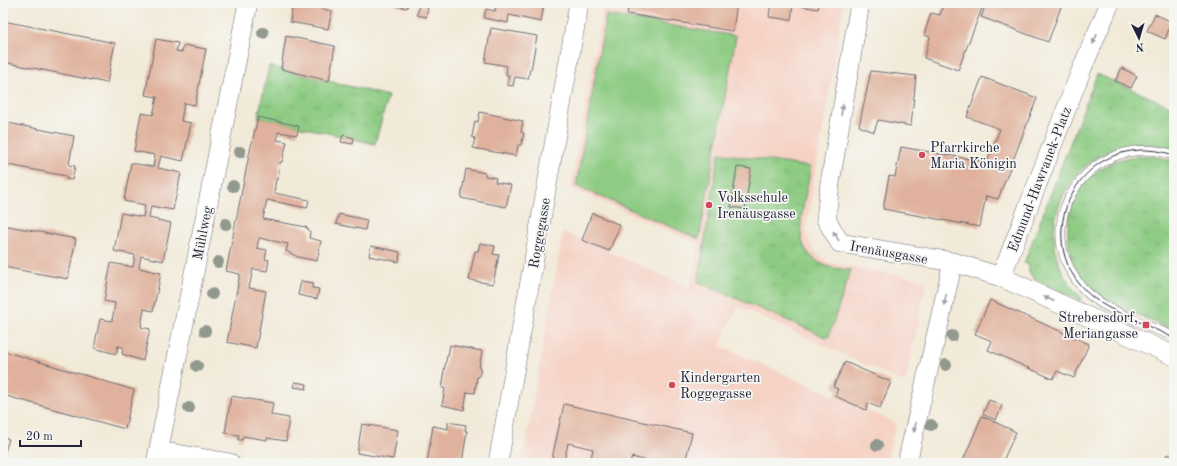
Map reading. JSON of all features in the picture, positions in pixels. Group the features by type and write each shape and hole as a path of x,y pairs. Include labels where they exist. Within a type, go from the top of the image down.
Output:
{"street":[{"name":"Mühlweg","path":"157,457 248,3"},
{"name":"Roggegasse","path":"498,463 579,3"},
{"name":"Irenäusgasse","path":"860,3 830,183 826,220 840,243 953,262"},
{"name":"Edmund-Hawranek-Platz","path":"1000,277 1110,3"},
{"path":"906,463 953,262 1000,277 1174,356"},
{"path":"157,457 230,463"}],"lane":[{"path":"1174,155 1148,150 1126,152 1106,159 1091,168 1080,181 1068,200 1063,214 1062,232 1066,260 1074,277 1086,291 1109,308 1174,336"}],"shaded area":[{"path":"604,3 844,3 807,222 807,236 814,251 826,261 835,264 920,279 926,282 926,288 905,383 738,306 720,346 896,423 887,463 522,463 563,232 690,287 699,244 571,188"}],"green space":[{"path":"606,15 736,36 699,239 576,186"},
{"path":"269,66 388,96 375,144 258,117"},
{"path":"1097,74 1174,108 1174,149 1141,144 1111,150 1086,166 1068,188 1057,214 1054,243 1062,272 1082,298 1081,301 1034,279 1029,272 1029,265 1024,263"},
{"path":"719,153 811,167 801,219 801,235 803,244 808,253 820,263 838,269 851,270 828,338 698,282"},
{"path":"1139,156 1153,156 1174,161 1174,329 1163,326 1123,308 1094,292 1078,271 1071,255 1068,238 1069,221 1073,204 1081,189 1092,176 1107,165 1115,161"}],"building":[{"path":"293,3 323,3 322,9 332,11 328,29 290,22"},
{"path":"395,3 408,3 407,8 394,5"},
{"path":"497,3 544,3 541,22 509,15 508,23 484,18 486,9 495,11"},
{"path":"629,3 737,3 733,31 627,14"},
{"path":"771,3 819,3 818,9 793,5 791,20 769,17"},
{"path":"944,3 984,3 958,70 924,58 930,37 924,35 931,13 940,15"},
{"path":"986,3 1051,3 1061,7 1048,42 981,17"},
{"path":"419,5 428,7 426,17 417,15"},
{"path":"1155,14 1172,22 1165,39 1147,31"},
{"path":"3,21 115,43 107,83 3,62"},
{"path":"491,28 537,36 528,79 515,77 513,86 507,85 509,75 506,75 507,66 485,62"},
{"path":"286,36 335,46 329,81 281,69"},
{"path":"156,39 178,43 176,51 182,52 184,45 206,49 195,105 184,103 181,121 191,123 183,161 161,156 158,168 181,173 173,210 151,206 149,218 171,223 163,261 141,256 139,268 161,273 153,311 144,309 141,327 150,329 143,361 122,354 123,347 118,346 116,354 94,348 100,319 112,321 115,303 104,301 111,263 133,267 135,255 114,251 121,213 143,217 145,205 124,201 131,163 153,167 155,155 134,151 141,113 153,115 157,97 145,95"},
{"path":"1122,68 1137,76 1131,88 1115,81"},
{"path":"871,71 916,76 911,126 878,120 874,132 859,126"},
{"name":"Pfarrkirche Maria Königin","path":"982,77 1037,98 998,199 986,196 980,227 883,209 889,176 895,177 901,147 987,162 1000,129 967,117"},
{"path":"480,112 523,121 521,132 524,133 521,145 518,145 516,156 473,148 475,138 472,137 475,121 478,122"},
{"path":"258,117 299,126 297,135 278,132 277,140 287,142 282,162 280,162 278,179 276,179 274,193 309,200 307,208 267,200 263,219 306,227 310,232 309,238 321,241 317,261 298,257 286,251 288,244 259,238 257,248 267,250 265,259 269,260 267,271 253,269 249,288 266,291 256,348 227,342 240,274 226,271"},
{"path":"3,122 74,136 69,165 75,166 72,180 66,179 66,176 3,164"},
{"path":"343,135 354,138 353,144 341,142"},
{"path":"737,167 751,169 745,209 731,207"},
{"path":"466,169 485,173 485,176 496,178 495,182 511,185 506,207 461,198"},
{"path":"592,213 620,225 609,251 582,240"},
{"path":"339,214 367,220 365,230 336,224"},
{"path":"3,225 76,239 68,279 3,267"},
{"path":"480,243 495,246 493,254 499,255 493,284 469,280 475,251 478,251"},
{"path":"371,246 400,252 399,262 369,256"},
{"path":"301,281 313,283 312,288 319,289 317,299 298,295"},
{"path":"990,300 1089,344 1074,378 1057,371 1053,379 988,350 992,341 975,334"},
{"path":"450,345 482,351 479,368 481,368 479,377 477,377 475,393 467,392 464,410 442,405 445,388 442,388 443,376"},
{"path":"3,351 134,390 125,429 3,395"},
{"path":"845,362 891,382 880,408 868,403 866,410 835,396 838,389 833,387"},
{"path":"295,382 307,384 306,389 294,387"},
{"path":"231,396 273,403 271,415 289,418 286,441 267,438 267,440 243,436 242,440 238,440 239,435 225,433"},
{"path":"989,400 1002,405 996,420 983,414"},
{"path":"564,404 692,433 685,463 656,463 632,457 630,463 590,463 593,449 568,443 564,462 568,463 551,463"},
{"path":"982,416 1016,432 1002,463 962,463"},
{"path":"448,422 466,425 465,431 467,431 462,463 427,463 433,426 448,429"},
{"path":"362,424 398,430 393,459 357,453"},
{"path":"3,437 9,439 3,458"},
{"path":"1167,454 1174,457 1174,463 1163,463"}],"tram line":[{"path":"1174,155 1139,150 1108,158 1085,176 1069,200 1062,229 1065,258 1081,286 1109,308 1174,338"}],"place":[{"name":"Pfarrkirche Maria Königin","path":"922,155"},
{"name":"Volksschule Irenäusgasse","path":"709,205"},
{"name":"Strebersdorf, Meriangasse","path":"1146,325"},
{"name":"Kindergarten Roggegasse","path":"672,385"}]}
